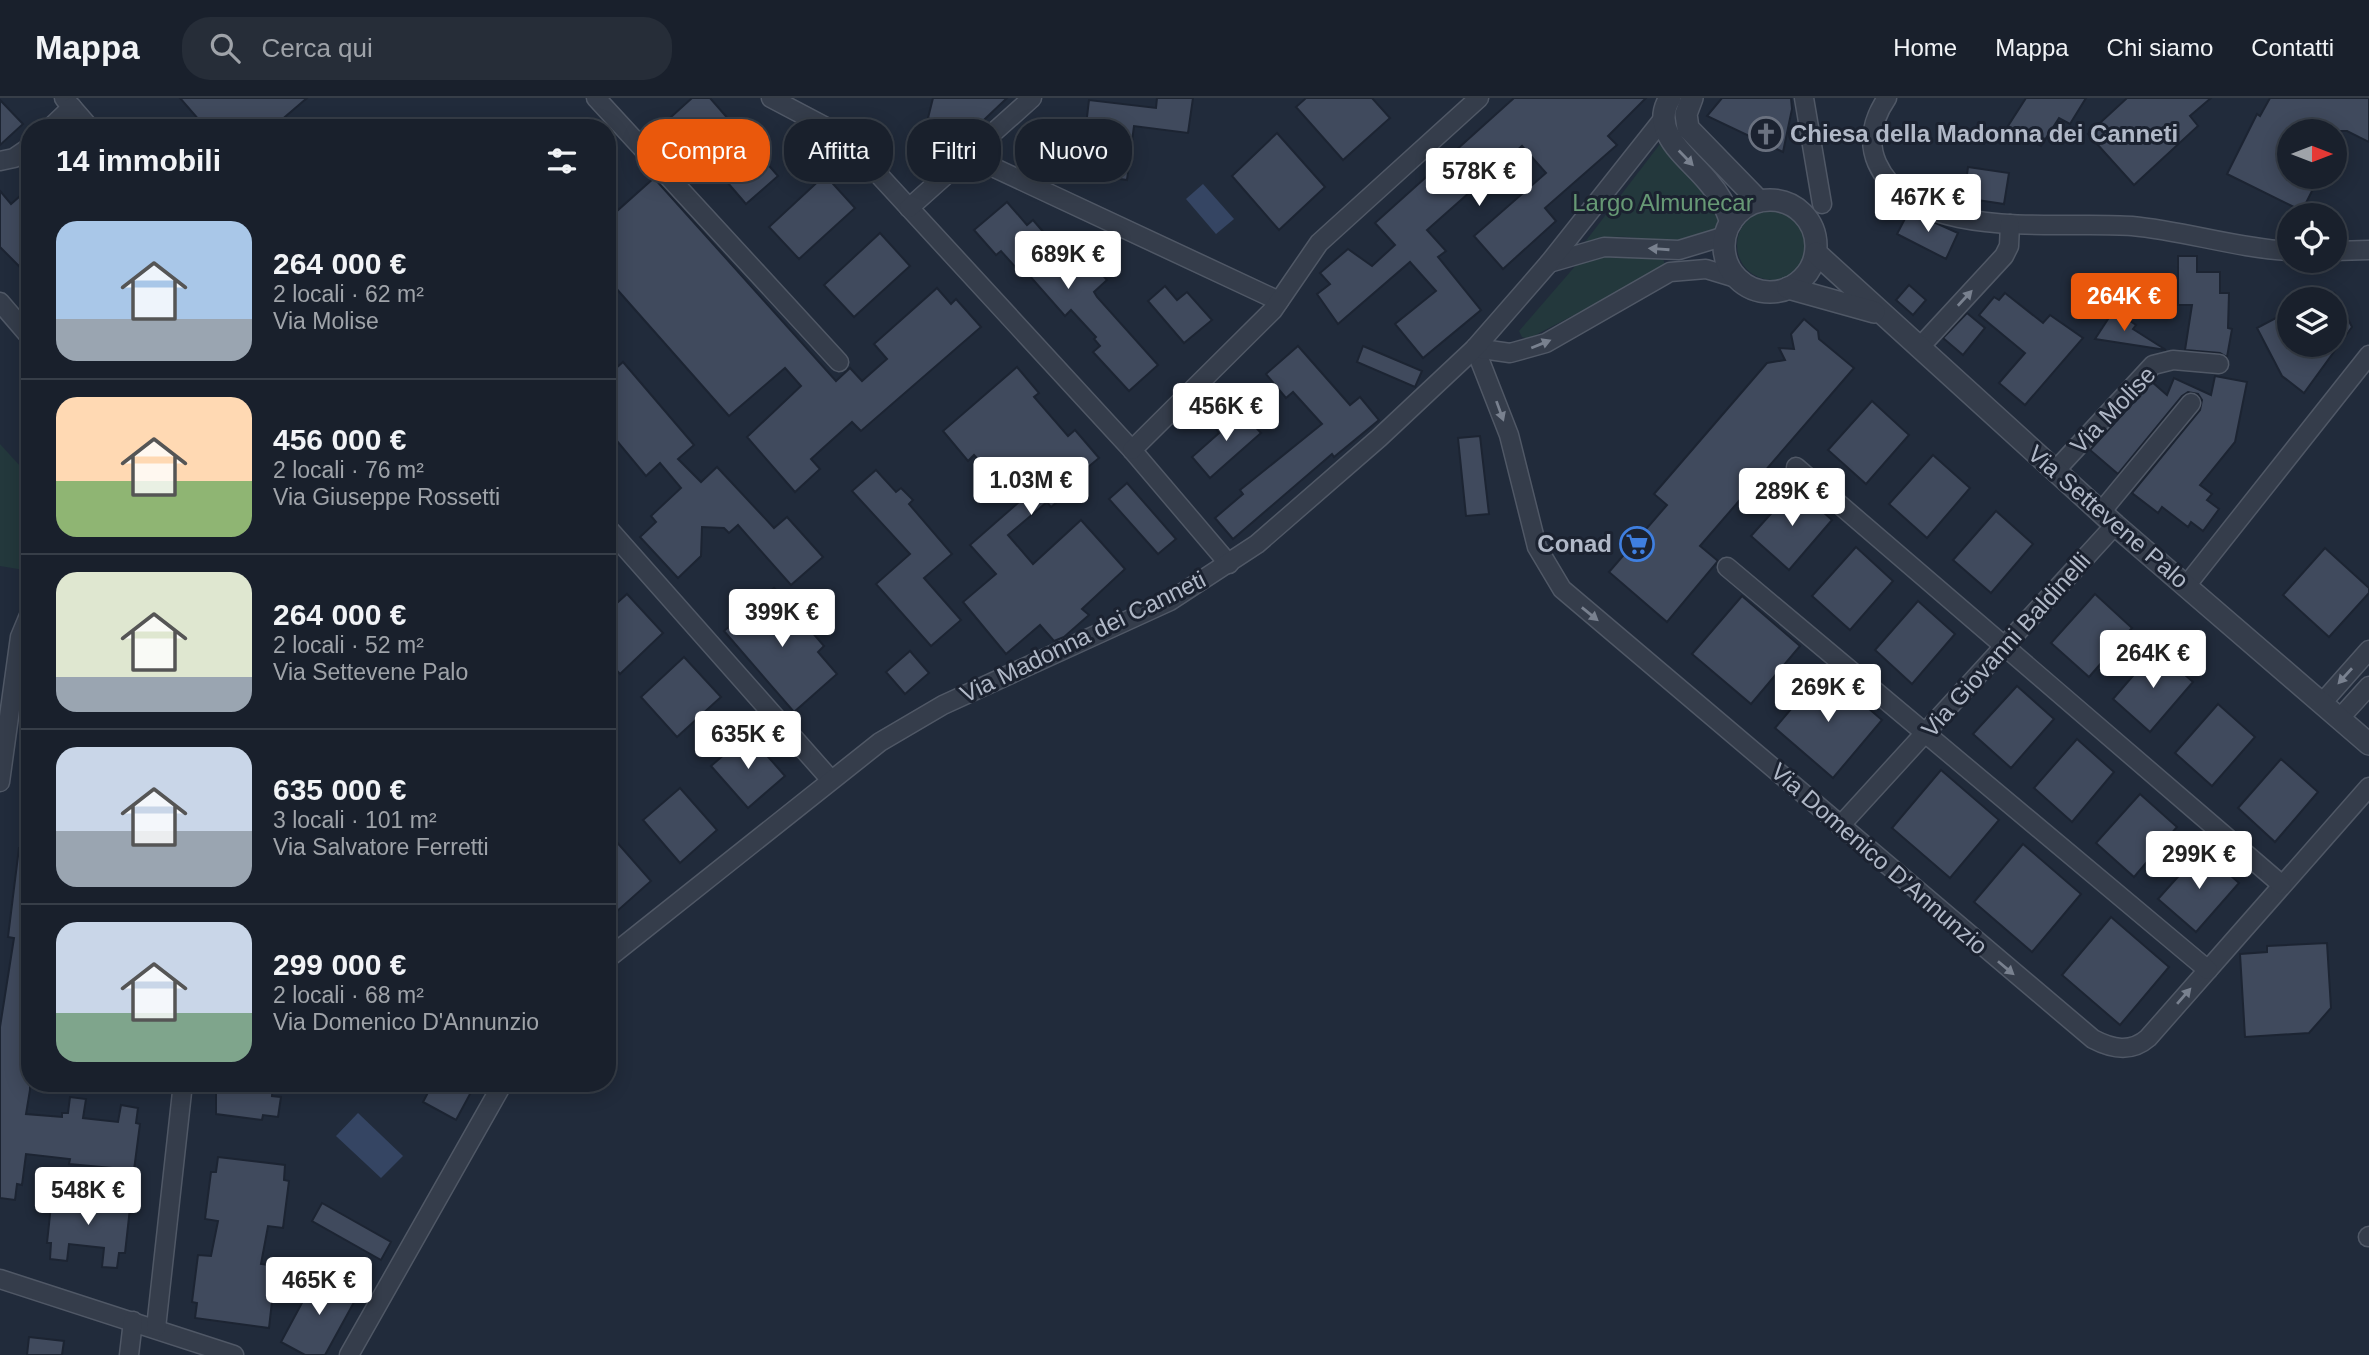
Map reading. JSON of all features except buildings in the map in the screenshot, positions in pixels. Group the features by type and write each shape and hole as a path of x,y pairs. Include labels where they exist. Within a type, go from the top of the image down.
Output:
{"street":[{"path":"596,98 615,119"},
{"path":"771,98 800,111 838,136 909,208 1132,450 1229,564"},
{"path":"1001,127 1032,98"},
{"path":"1132,450 1279,301 1319,243 1479,98"},
{"path":"1670,98 1663,119 1672,142 1717,193 1728,229 1726,258 1739,279"},
{"path":"1692,98 1686,114 1691,133 1759,201"},
{"path":"1804,98 1822,204"},
{"path":"1887,98 1874,119 1872,141 1876,160 1887,180 1926,207 1947,214 2010,224 2134,226 2277,249"},
{"path":"56,119 68,102 82,119"},
{"name":"Via Madonna dei Canneti","path":"616,951 880,742 926,714 1170,601 1229,564 1369,446 1475,348 1549,263 1663,119"},
{"path":"616,120 839,362"},
{"path":"0,161 21,153"},
{"path":"1001,171 1279,301"},
{"path":"909,208 939,182"},
{"path":"1475,348 1510,353 1536,346 1670,272 1706,269 1739,279 1765,292 1788,288 1808,272 1816,253 1813,229 1804,214 1786,202 1759,201 1745,208 1728,229 1679,250 1604,247 1549,263"},
{"path":"1919,348 2004,256 2009,246 2010,224"},
{"path":"2347,251 2369,250"},
{"name":"Via Settevene Palo","path":"1816,253 2108,519 2369,744"},
{"name":"Via Settevene Palo","path":"1788,288 1882,315"},
{"path":"0,302 21,326"},
{"name":"Via Domenico D'Annunzio","path":"1475,348 1509,435 1537,547 1555,580 1580,607 2079,1030 2100,1043 2122,1048 2143,1042 2369,787"},
{"path":"2186,586 2369,355"},
{"name":"Via Molise","path":"2055,471 2147,369 2160,362 2173,360 2220,365"},
{"name":"Via Giovanni Baldinelli","path":"1840,826 2005,646 2108,519 2191,403"},
{"path":"1796,467 2281,885"},
{"path":"616,537 831,780"},
{"path":"1727,567 2208,970"},
{"path":"0,782 21,635"},
{"path":"2322,703 2369,650"},
{"path":"2339,719 2369,686"},
{"path":"156,1328 182,1092"},
{"path":"349,1355 498,1092"},
{"path":"0,1279 233,1355"},
{"path":"129,1355 133,1321"}],"green space":[{"name":"Largo Almunecar","path":"1660,144 1696,180 1713,204 1718,220 1714,231 1688,240 1616,237 1585,242"},
{"name":"Largo Almunecar","path":"1772,210 1791,216 1801,226 1807,245 1801,264 1791,274 1772,280 1753,274 1743,264 1737,245 1743,226 1753,216"},
{"name":"Largo Almunecar","path":"1594,256 1662,256 1666,267 1528,339 1522,337 1519,331 1577,264"},
{"path":"0,444 21,467 21,570 0,566"}],"water":[{"path":"1203,184 1234,219 1216,234 1186,199"},
{"path":"358,1113 403,1156 381,1178 336,1136"}],"place":[{"name":"Chiesa della Madonna dei Canneti","path":"1766,134"},
{"name":"Conad","path":"1637,544"}]}
